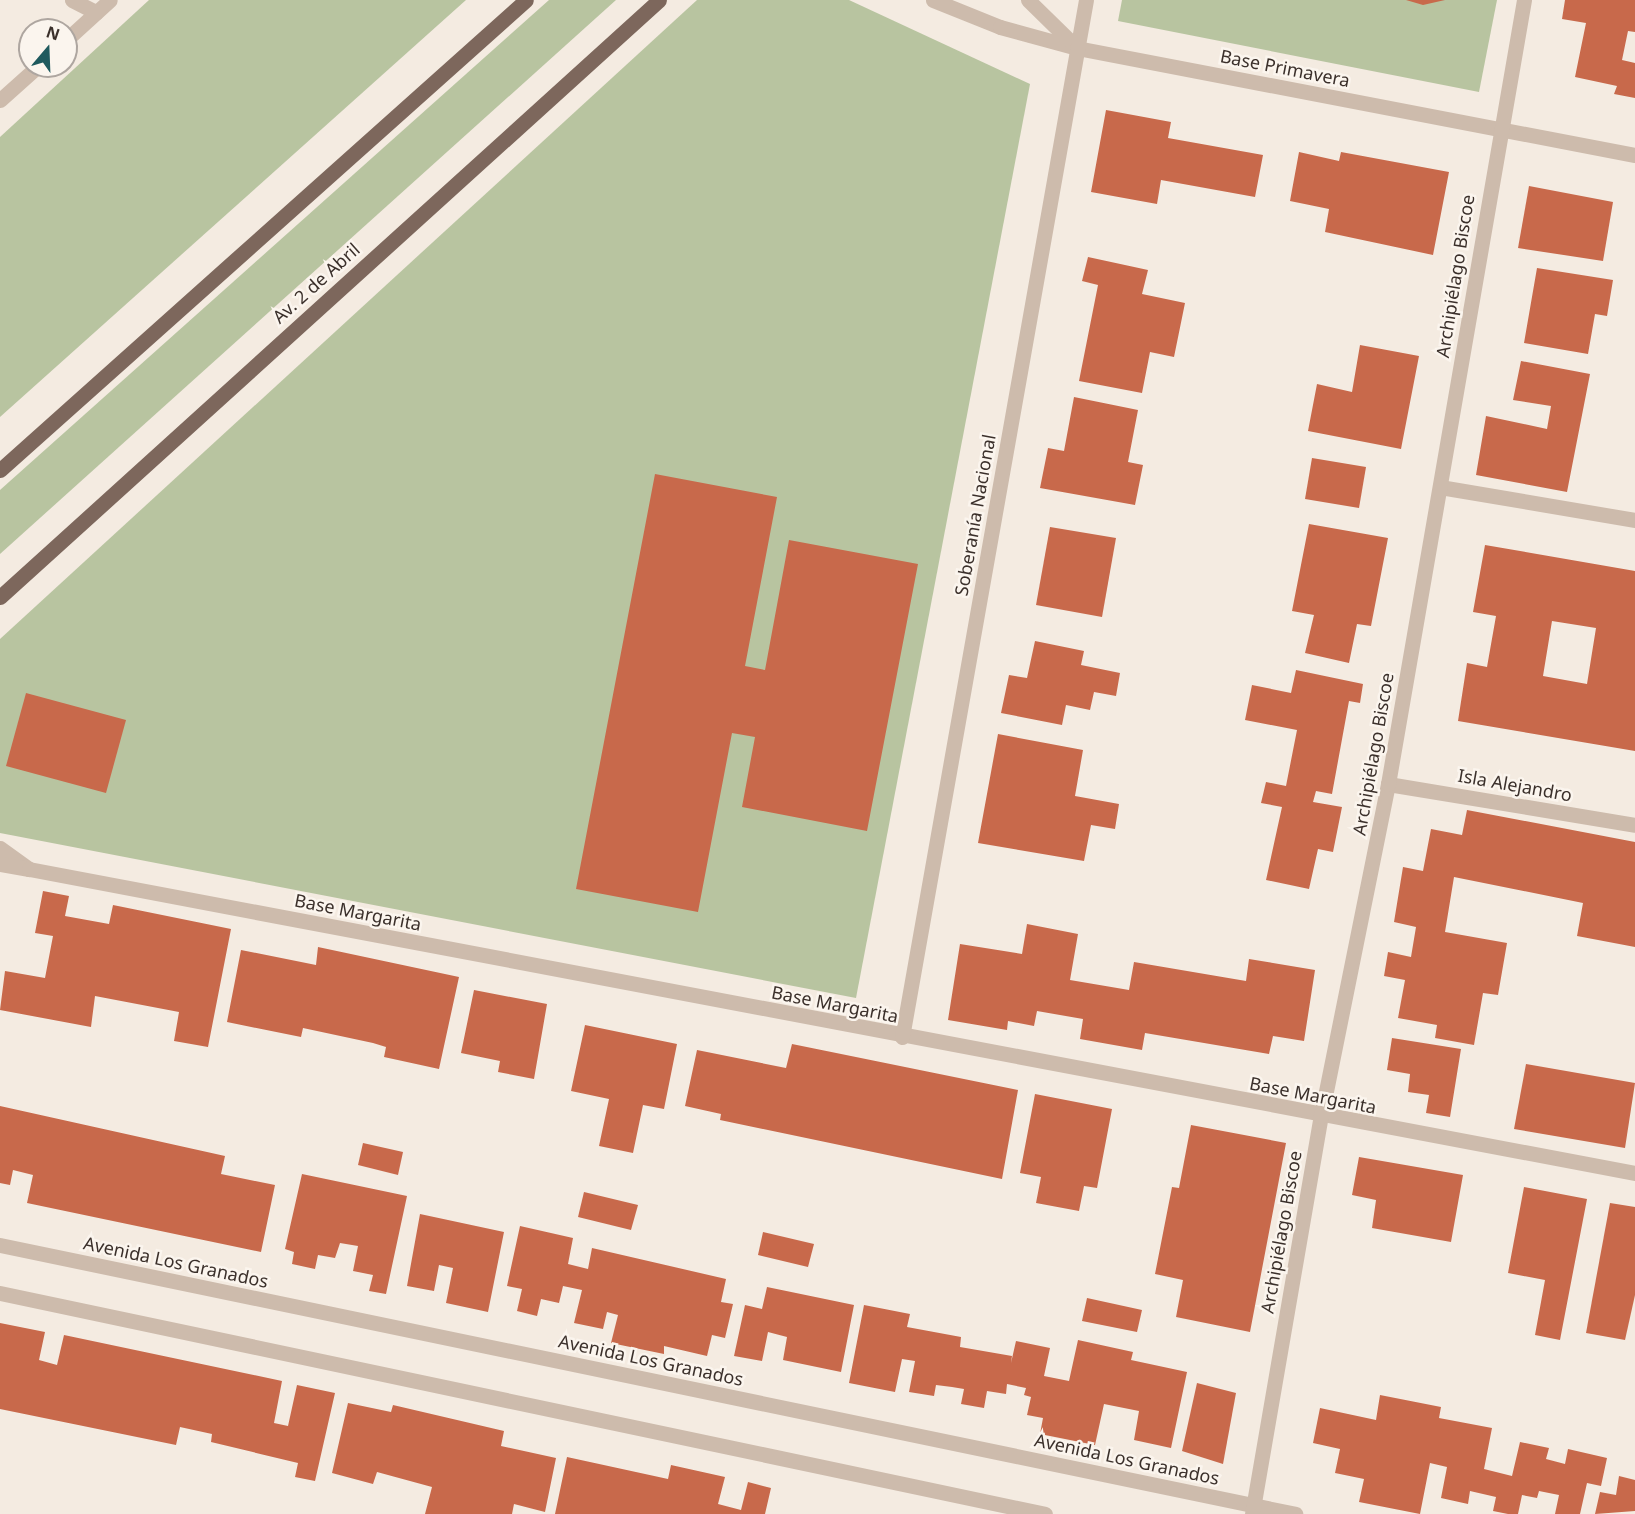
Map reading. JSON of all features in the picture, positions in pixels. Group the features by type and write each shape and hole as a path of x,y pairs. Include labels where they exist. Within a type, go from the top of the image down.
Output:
{"main road":[{"path":"0,470 526,0"},
{"name":"Av. 2 de Abril","path":"0,597 659,0"}],"street":[{"path":"72,0 96,12"},
{"path":"78,29 110,0"},
{"name":"Base Primavera","path":"933,0 1000,27 1077,48 1635,155"},
{"path":"1028,0 1077,48"},
{"name":"Soberanía Nacional","path":"902,1036 1086,0"},
{"name":"Archipiélago Biscoe","path":"1253,1510 1321,1116 1388,784 1440,488 1498,129 1524,0"},
{"path":"0,100 25,78"},
{"path":"1440,488 1635,520"},
{"name":"Isla Alejandro","path":"1388,784 1635,825"},
{"name":"Base Margarita","path":"0,848 29,869"},
{"name":"Base Margarita","path":"0,864 1321,1116 1635,1173"},
{"name":"Avenida Los Granados","path":"0,1245 1253,1510 1295,1514"},
{"path":"0,1293 1045,1514"}],"green space":[{"path":"149,0 466,0 0,417 0,137 64,78 78,78 78,65"},
{"path":"549,0 616,0 0,554 0,490"},
{"path":"697,0 849,0 1030,84 856,998 0,833 0,639"},
{"path":"1122,0 1497,0 1479,92 1118,21"}],"building":[{"path":"1406,0 1445,0 1423,5"},
{"path":"1565,0 1635,0 1635,32 1628,31 1622,60 1635,63 1635,98 1614,94 1617,86 1575,77 1586,23 1562,19"},
{"path":"1106,110 1171,122 1168,138 1263,155 1255,197 1161,180 1157,204 1091,192"},
{"path":"1299,152 1339,161 1341,152 1449,172 1433,255 1325,232 1329,209 1290,201"},
{"path":"1529,186 1613,202 1603,261 1518,248"},
{"path":"1088,257 1148,270 1142,294 1185,303 1174,357 1150,352 1142,393 1079,381 1098,285 1082,281"},
{"path":"1537,268 1613,280 1607,316 1595,314 1588,354 1524,343"},
{"path":"1360,345 1419,356 1401,449 1308,431 1317,384 1352,392"},
{"path":"1521,361 1590,374 1567,492 1476,475 1486,416 1547,429 1551,406 1513,400"},
{"path":"1074,397 1138,410 1128,462 1143,465 1135,505 1040,488 1048,448 1064,451"},
{"path":"1312,458 1366,467 1359,508 1305,499"},
{"path":"655,474 777,497 745,666 765,670 789,540 918,564 867,831 742,807 755,737 732,733 698,912 576,889"},
{"path":"1309,524 1388,538 1371,626 1357,624 1349,663 1305,653 1314,615 1292,611"},
{"path":"1050,527 1116,538 1102,617 1036,605"},
{"path":"1485,545 1635,571 1635,751 1458,721 1467,663 1487,667 1496,616 1473,612","holes":["1552,621 1596,628 1587,684 1543,676"]},
{"path":"1035,641 1084,651 1081,665 1120,673 1116,696 1094,692 1090,710 1066,705 1062,725 1001,713 1009,675 1027,678"},
{"path":"1296,670 1363,684 1360,703 1349,701 1332,794 1316,791 1313,802 1342,807 1333,852 1318,849 1309,889 1266,880 1282,807 1261,803 1266,782 1286,786 1297,730 1245,720 1252,685 1291,693"},
{"path":"26,693 126,720 106,793 6,766"},
{"path":"998,734 1083,750 1075,796 1119,804 1115,829 1091,825 1084,861 978,843"},
{"path":"1467,810 1635,842 1635,947 1577,936 1583,903 1454,877 1445,932 1507,943 1498,995 1483,993 1474,1045 1435,1038 1437,1025 1398,1018 1405,980 1384,976 1388,952 1411,957 1416,927 1394,922 1403,867 1423,871 1431,829 1462,835"},
{"path":"43,891 69,896 65,916 109,924 113,905 231,929 208,1047 174,1041 179,1012 95,996 91,1027 0,1010 5,971 45,978 53,936 35,933"},
{"path":"1027,924 1078,934 1070,980 1129,990 1134,962 1246,981 1249,959 1315,970 1304,1041 1273,1036 1269,1054 1145,1033 1142,1050 1080,1039 1083,1019 1037,1011 1034,1026 1008,1021 1007,1030 948,1020 960,944 1022,954"},
{"path":"318,947 459,977 439,1069 384,1057 386,1047 373,1043 303,1028 301,1037 227,1022 241,950 316,965"},
{"path":"474,990 547,1004 534,1079 498,1072 500,1061 461,1053"},
{"path":"585,1025 677,1044 664,1109 643,1105 633,1153 599,1146 609,1099 571,1091"},
{"path":"1392,1038 1461,1049 1450,1117 1426,1113 1429,1095 1408,1092 1410,1074 1387,1070"},
{"path":"792,1044 1018,1090 1002,1179 720,1120 721,1114 685,1106 697,1050 786,1068"},
{"path":"1526,1064 1635,1083 1625,1148 1514,1129"},
{"path":"1035,1094 1112,1109 1097,1188 1084,1186 1079,1211 1036,1203 1041,1177 1020,1173"},
{"path":"0,1106 225,1156 221,1174 275,1185 261,1252 27,1203 33,1175 13,1170 10,1185 0,1183"},
{"path":"1191,1125 1286,1143 1250,1332 1176,1317 1183,1280 1155,1274 1172,1187 1179,1188"},
{"path":"363,1143 403,1152 398,1175 358,1165"},
{"path":"1359,1157 1463,1175 1451,1242 1372,1228 1376,1200 1352,1195"},
{"path":"302,1174 407,1196 386,1294 369,1291 373,1275 353,1271 358,1246 340,1243 335,1258 318,1255 315,1269 292,1264 294,1252 285,1249"},
{"path":"1524,1187 1587,1199 1560,1340 1535,1335 1545,1280 1508,1273"},
{"path":"584,1192 638,1205 631,1230 578,1217"},
{"path":"1610,1203 1635,1207 1635,1295 1625,1340 1586,1333"},
{"path":"420,1214 504,1232 488,1312 446,1303 453,1268 439,1265 434,1291 407,1286"},
{"path":"520,1226 573,1238 568,1264 588,1269 592,1248 726,1279 721,1302 733,1304 725,1338 712,1335 707,1356 664,1346 664,1354 611,1343 618,1315 607,1312 603,1329 574,1323 582,1290 563,1286 559,1303 541,1299 537,1316 517,1311 522,1289 507,1286"},
{"path":"763,1232 814,1244 808,1267 758,1255"},
{"path":"767,1287 854,1305 841,1372 783,1360 787,1337 768,1332 762,1361 734,1356 745,1305 762,1309"},
{"path":"1087,1298 1142,1310 1137,1332 1082,1321"},
{"path":"864,1305 910,1314 907,1327 961,1337 960,1347 1012,1356 1011,1363 1016,1341 1050,1348 1044,1376 1069,1381 1078,1340 1133,1352 1131,1360 1187,1372 1171,1448 1134,1440 1139,1411 1104,1404 1095,1445 1040,1434 1043,1418 1027,1415 1031,1397 1024,1395 1026,1388 1007,1384 1006,1394 987,1391 984,1408 961,1404 964,1389 936,1385 934,1396 909,1392 915,1361 902,1359 895,1392 849,1383"},
{"path":"0,1323 45,1332 39,1360 57,1365 64,1335 282,1381 274,1423 288,1426 297,1385 335,1393 315,1481 295,1477 298,1463 211,1442 212,1434 180,1427 176,1445 0,1409"},
{"path":"1197,1383 1236,1393 1223,1464 1182,1451"},
{"path":"1380,1395 1441,1407 1439,1418 1492,1428 1484,1469 1512,1476 1520,1442 1549,1448 1546,1459 1565,1464 1568,1449 1607,1458 1601,1486 1587,1483 1580,1514 1555,1514 1559,1495 1539,1491 1537,1498 1522,1495 1518,1514 1508,1514 1493,1511 1496,1497 1470,1491 1468,1504 1441,1498 1447,1467 1430,1463 1420,1514 1359,1502 1364,1479 1335,1473 1340,1449 1313,1443 1320,1408 1376,1420"},
{"path":"348,1403 391,1412 393,1405 504,1431 501,1446 556,1458 545,1512 514,1504 512,1514 425,1514 432,1487 377,1472 373,1484 332,1473"},
{"path":"567,1457 668,1479 671,1465 725,1477 718,1504 741,1510 748,1482 771,1488 765,1514 555,1514"},
{"path":"1619,1476 1635,1480 1635,1511 1595,1514 1600,1492 1616,1495"}]}
